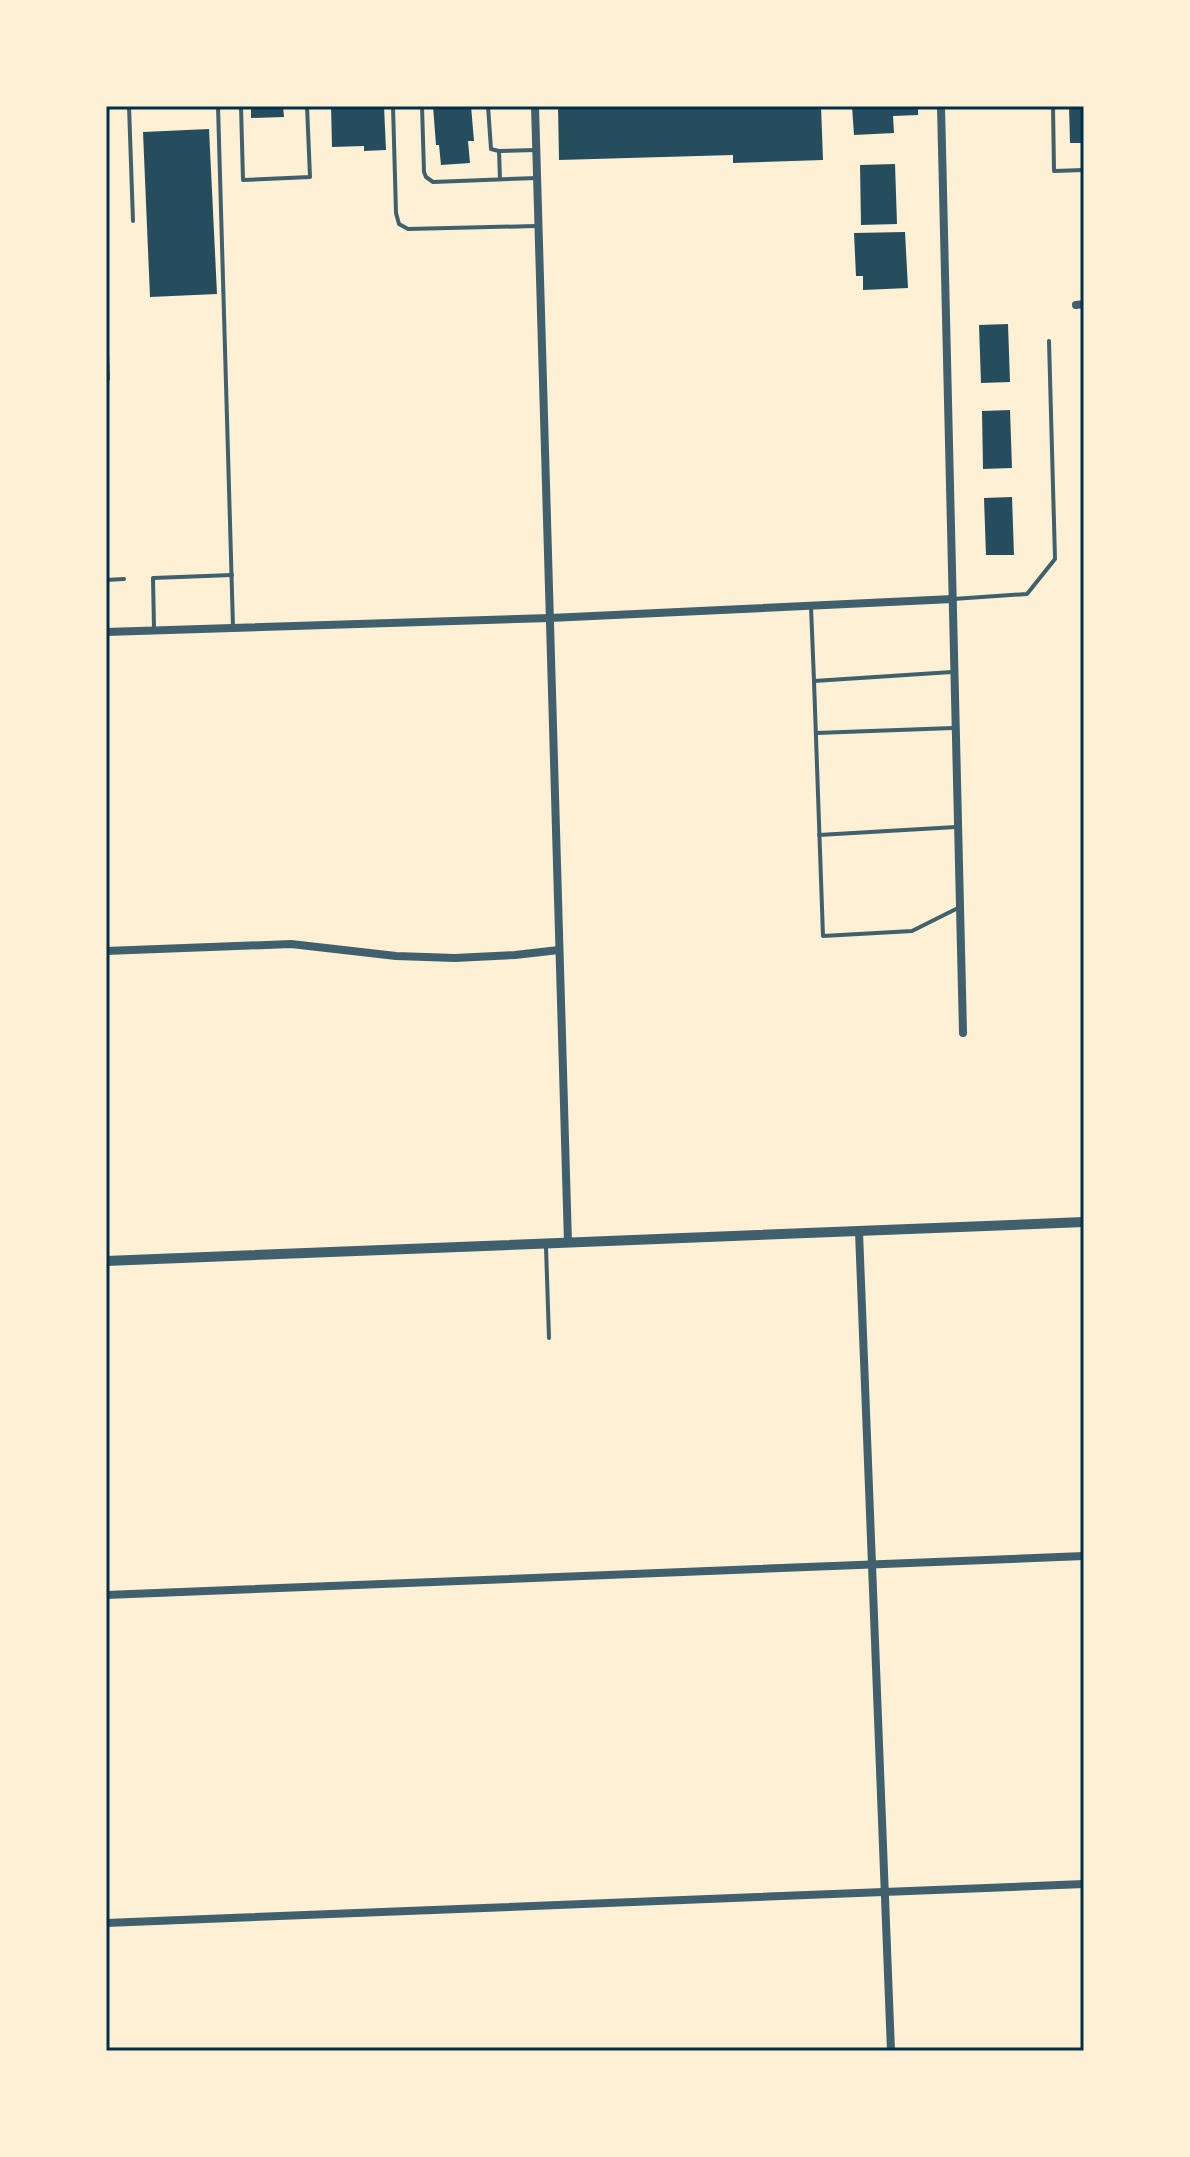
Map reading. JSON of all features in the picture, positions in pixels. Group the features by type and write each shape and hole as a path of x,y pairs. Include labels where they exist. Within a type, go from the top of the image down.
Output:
{"street":[{"path":"535,106 568,1243"},
{"path":"941,106 963,1033"},
{"path":"106,632 550,618 953,599"},
{"path":"106,951 291,944 396,956 455,958 559,950"},
{"path":"106,1261 1084,1222"},
{"path":"859,1232 891,2051"},
{"path":"106,1595 1084,1556"},
{"path":"106,1923 1084,1884"}],"lane":[{"path":"129,106 133,221"},
{"path":"218,106 233,628"},
{"path":"241,106 243,180 310,177 307,106"},
{"path":"393,106 396,213 399,224 408,229 538,226"},
{"path":"422,106 424,172 429,180 537,178"},
{"path":"488,106 491,149 536,150"},
{"path":"1053,106 1054,171 1084,170"},
{"path":"499,151 500,179"},
{"path":"106,329 106,379"},
{"path":"953,599 1027,594 1055,559 1049,341"},
{"path":"154,631 153,578 232,575"},
{"path":"106,580 124,579"},
{"path":"811,606 823,936 912,931 960,907"},
{"path":"814,681 955,672"},
{"path":"816,733 956,728"},
{"path":"819,835 958,827"},
{"path":"546,1244 549,1338"}],"building":[{"path":"251,106 283,106 284,117 251,118"},
{"path":"331,106 384,106 386,150 364,151 364,146 332,147"},
{"path":"433,106 471,106 474,141 468,141 470,163 441,165"},
{"path":"558,106 821,106 823,160 733,163 733,155 559,160"},
{"path":"852,106 918,106 918,115 893,116 894,133 854,135"},
{"path":"1069,106 1084,106 1084,143 1070,143"},
{"path":"209,129 217,294 150,297 143,132"},
{"path":"895,164 897,224 861,225 860,165"},
{"path":"905,232 908,288 863,290 863,276 856,276 854,233"},
{"path":"1008,324 1010,382 981,383 979,325"},
{"path":"1010,410 1012,468 983,469 982,411"},
{"path":"1012,497 1014,555 986,555 984,498"}]}
